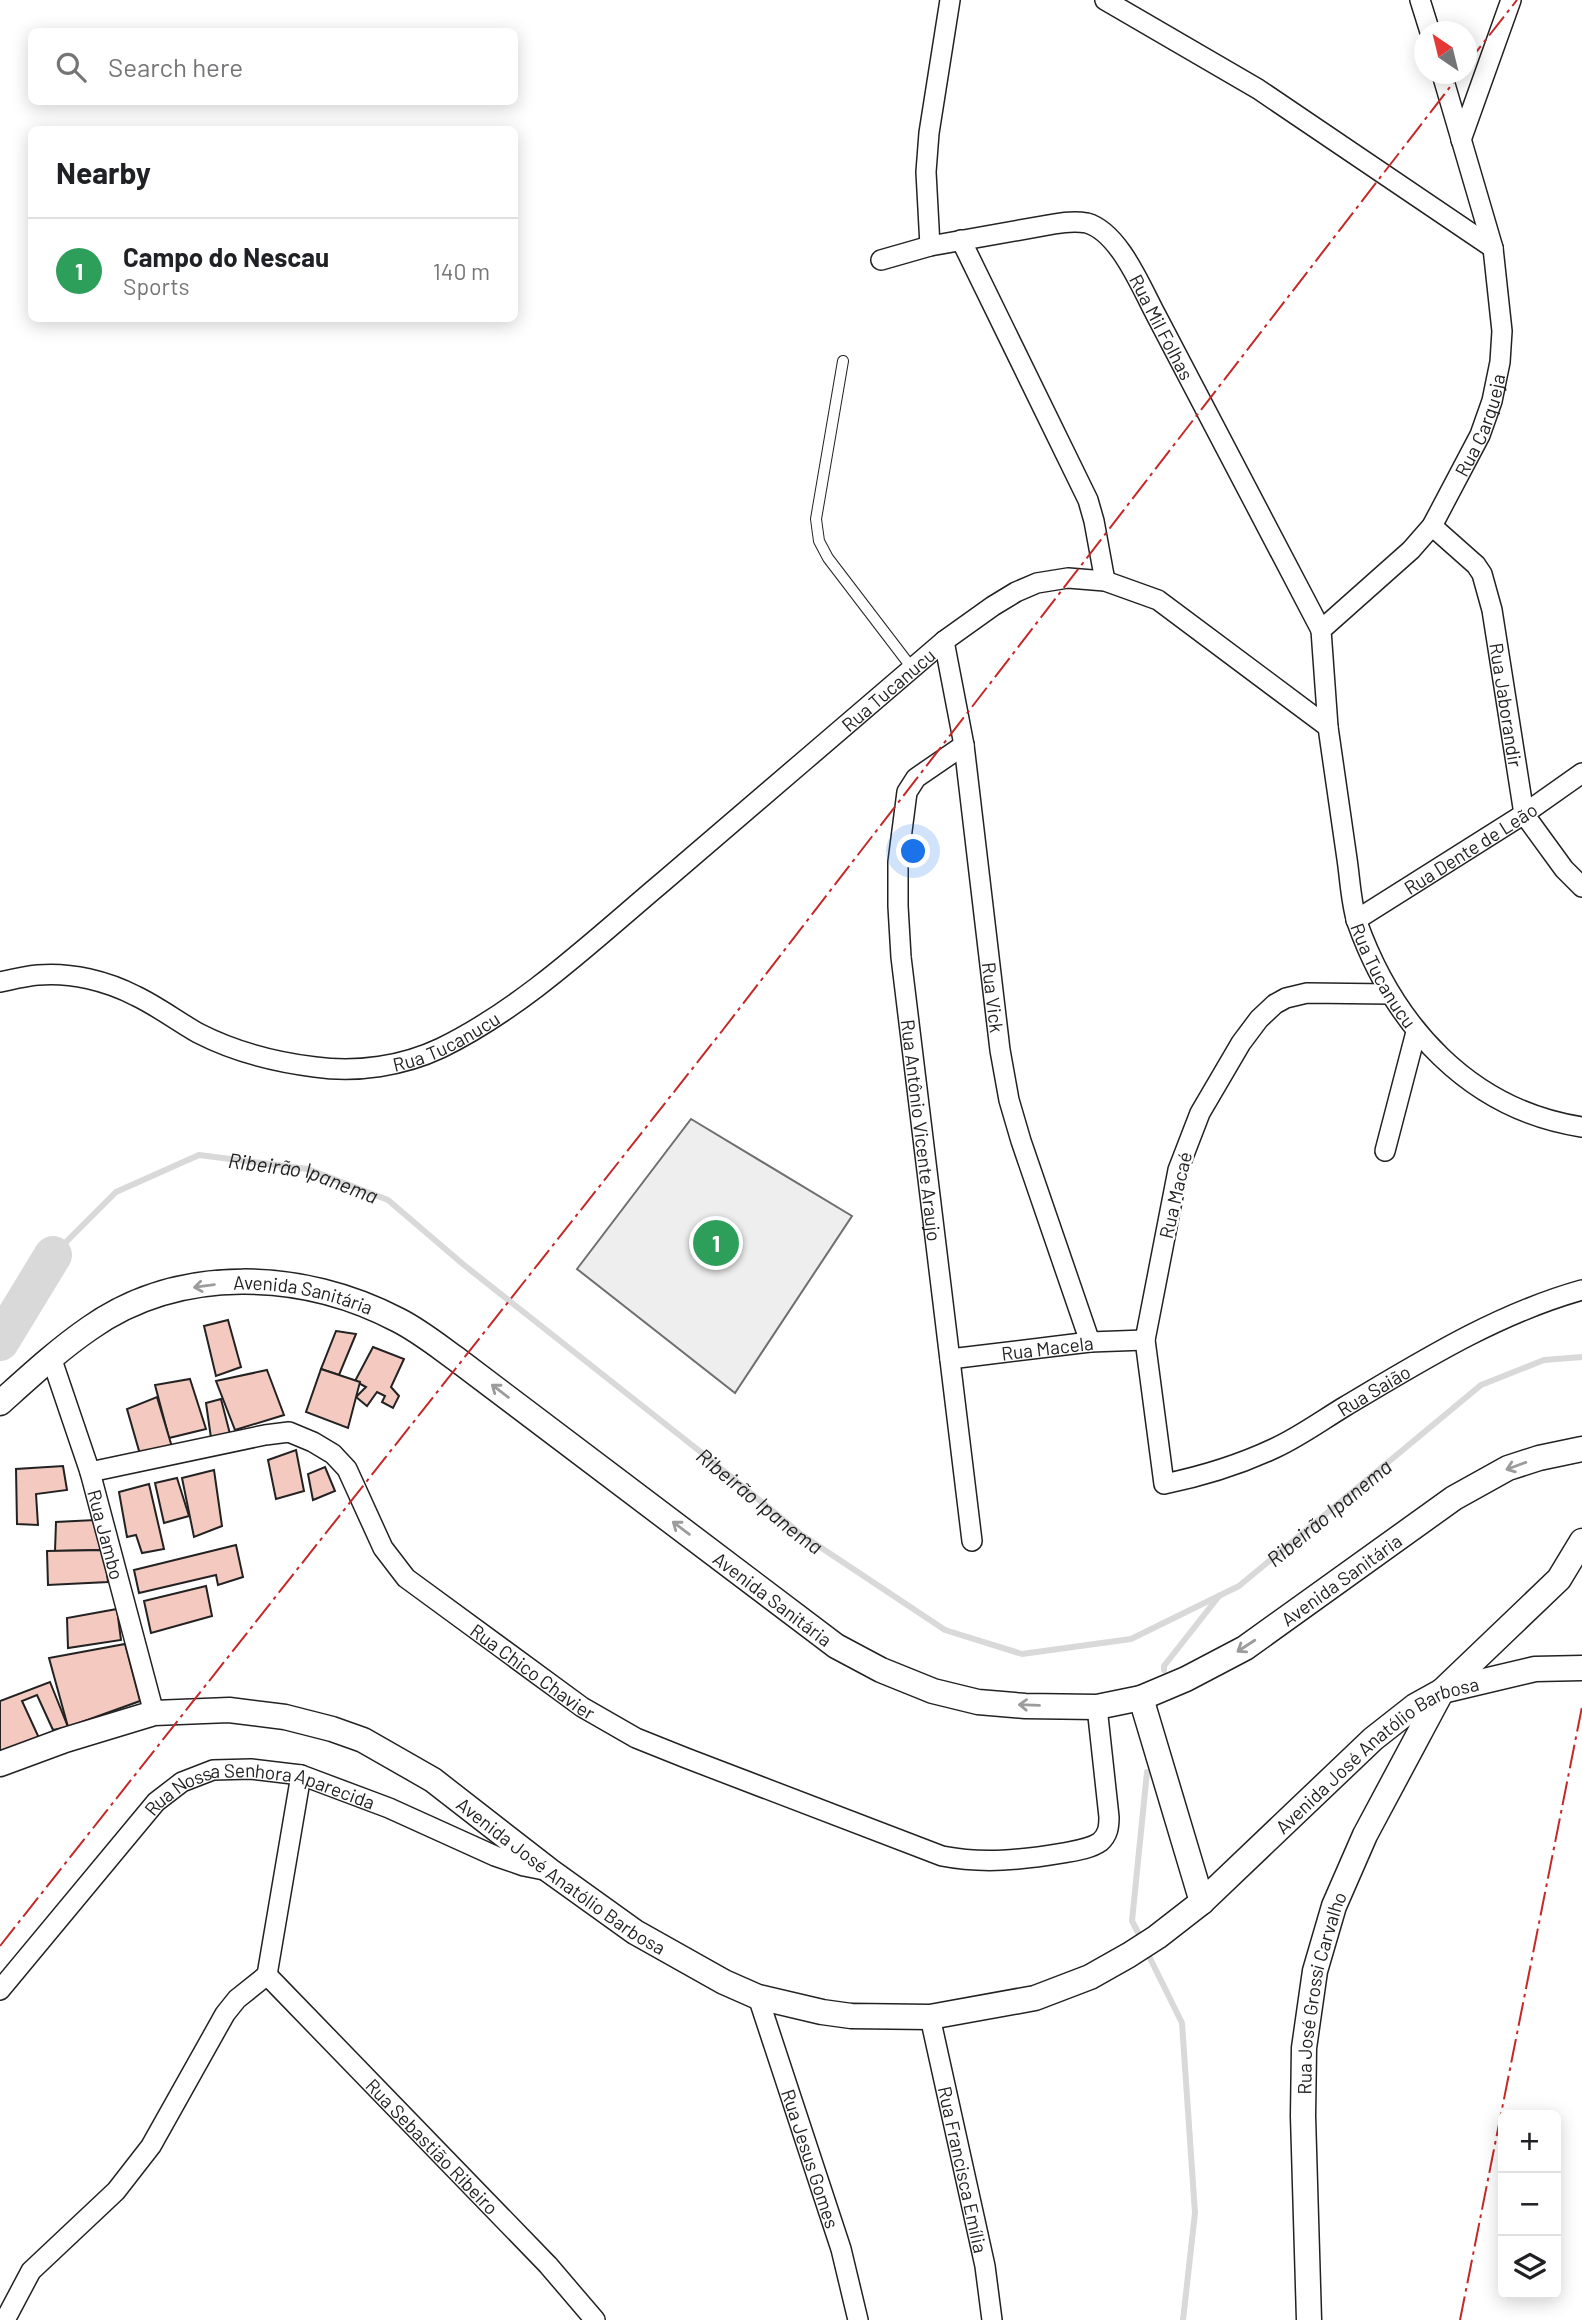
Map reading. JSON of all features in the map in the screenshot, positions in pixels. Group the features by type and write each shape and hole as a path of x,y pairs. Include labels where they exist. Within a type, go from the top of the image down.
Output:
{"street":[{"path":"930,246 926,172 929,133 950,0"},
{"path":"1105,0 1258,89 1493,248"},
{"path":"1420,0 1427,21"},
{"path":"1461,140 1511,0"},
{"name":"Rua Carqueja","path":"1321,630 1411,550 1432,526 1480,435 1492,401 1500,362 1502,331 1493,248 1445,84"},
{"name":"Rua Mil Folhas","path":"881,260 930,246 1074,222 1099,228 1108,236 1131,269 1156,314 1321,630"},
{"path":"961,240 1087,500 1094,521 1105,581"},
{"name":"Rua Jaborandir","path":"1432,526 1476,565 1487,586 1524,814 1564,869 1582,887"},
{"name":"Rua Tucanucu","path":"0,982 39,975 74,976 108,985 136,996 200,1034 243,1053 284,1063 324,1068 368,1069 401,1062 440,1048 493,1017 571,960 944,641 993,606 1037,583 1068,578 1105,581 1158,600 1328,727 1356,920 1390,995 1416,1032 1465,1077 1498,1099 1546,1120 1582,1127"},
{"path":"1321,630 1328,727"},
{"name":"Rua Vick","path":"944,641 964,745 1000,1050 1009,1100 1090,1342"},
{"name":"Rua Antônio Vicente Araujo","path":"964,745 934,765 911,785 905,802 898,862 898,906 901,957 972,1541"},
{"name":"Rua Dente de Leão","path":"1356,920 1524,814 1582,773"},
{"name":"Rua Macaé","path":"1164,1485 1145,1340 1172,1194 1183,1154 1200,1113 1241,1042 1266,1012 1286,998 1295,994 1390,995"},
{"path":"1385,1151 1416,1032"},
{"name":"Avenida Sanitária","path":"0,1403 51,1357 91,1326 134,1304 180,1289 224,1283 279,1282 343,1296 399,1320 455,1358 836,1646 881,1670 933,1691 978,1702 1025,1706 1097,1707 1141,1698 1186,1679 1245,1648 1454,1498 1508,1468 1582,1449"},
{"name":"Rua Saião","path":"1164,1485 1221,1471 1279,1447 1496,1321 1552,1298 1582,1290"},
{"name":"Rua Macela","path":"950,1359 1090,1342 1145,1340"},
{"name":"Rua Jambo","path":"51,1357 90,1472 154,1713"},
{"name":"Rua Chico Chavier","path":"90,1472 265,1435 289,1432 313,1441 333,1454 347,1469 383,1548 406,1578 582,1707 636,1738 942,1857 991,1861 1045,1856 1093,1845 1106,1834 1109,1828 1097,1707"},
{"path":"1442,1691 1559,1579 1582,1541"},
{"name":"Avenida José Anatólio Barbosa","path":"0,1764 65,1740 154,1713 229,1710 285,1717 332,1729 363,1740 433,1780 550,1871 635,1932 685,1961 758,1997 851,2016 930,2017 1034,1998 1090,1977 1129,1955 1202,1902 1373,1739 1415,1706 1442,1691 1535,1669 1582,1668"},
{"name":"Rua José Grossi Carvalho","path":"1309,2320 1303,2083 1304,2048 1315,1971 1324,1935 1345,1877 1390,1786 1442,1691"},
{"path":"1141,1698 1202,1902"},
{"name":"Rua Nossa Senhora Aparecida","path":"0,1990 139,1821 168,1792 197,1774 213,1770 251,1769 301,1775 389,1808 495,1856 550,1871"},
{"path":"5,2320 31,2272 116,2191 134,2169 161,2129 225,2014 237,1998 267,1975 301,1775"},
{"name":"Rua Sebastião Ribeiro","path":"267,1975 548,2265 595,2320"},
{"name":"Rua Jesus Gomes","path":"758,1997 841,2249 858,2320"},
{"name":"Rua Francisca Emília","path":"930,2017 985,2266 992,2320"}],"lane":[{"path":"843,361 816,519 819,541 828,558 912,668"}],"shaded area":[{"path":"691,1119 852,1216 735,1393 577,1269"}],"building":[{"path":"228,1320 241,1367 216,1376 204,1326"},
{"path":"336,1331 356,1334 339,1375 321,1369"},
{"path":"373,1347 404,1359 391,1387 399,1396 393,1408 382,1402 385,1396 377,1392 367,1406 356,1397 366,1387 355,1381"},
{"path":"321,1369 360,1382 348,1428 306,1412"},
{"path":"267,1370 284,1415 235,1430 216,1381"},
{"path":"190,1379 206,1429 169,1438 155,1385"},
{"path":"157,1397 172,1447 142,1461 127,1409"},
{"path":"221,1399 230,1434 211,1438 206,1403"},
{"path":"296,1450 304,1491 276,1499 268,1460"},
{"path":"63,1466 67,1490 36,1494 38,1525 17,1524 16,1469"},
{"path":"325,1467 335,1491 313,1500 308,1474"},
{"path":"214,1470 222,1526 194,1537 182,1478"},
{"path":"177,1478 189,1516 164,1523 155,1483"},
{"path":"149,1484 164,1549 142,1553 136,1535 127,1537 119,1492"},
{"path":"95,1520 102,1550 55,1551 56,1522"},
{"path":"236,1545 243,1577 218,1585 216,1575 139,1593 134,1570"},
{"path":"104,1550 108,1582 48,1585 47,1551"},
{"path":"206,1586 212,1616 151,1633 144,1601"},
{"path":"117,1609 121,1640 68,1648 67,1618"},
{"path":"125,1644 140,1701 68,1727 49,1658"},
{"path":"50,1682 68,1727 53,1730 37,1695 22,1701 39,1738 0,1753 0,1701"}],"waterway":[{"name":"Ribeirão Ipanema","path":"53,1255 116,1192 199,1155 308,1169 388,1200 464,1265 802,1535 945,1630 1022,1654 1131,1639 1239,1586 1481,1385 1544,1360 1582,1357"},
{"name":"Ribeirão Ipanema","path":"0,1342 53,1255"},
{"path":"1164,1670 1164,1666 1219,1596"},
{"path":"1142,1940 1132,1921 1147,1772"},
{"path":"1146,1950 1182,2023 1195,2213 1183,2320"}],"power":[{"path":"1477,51 1517,0"},
{"path":"0,1946 722,1031 1452,84"},
{"path":"1460,2320 1582,1707"}],"place":[{"name":"Campo do Nescau","path":"716,1243"}]}
